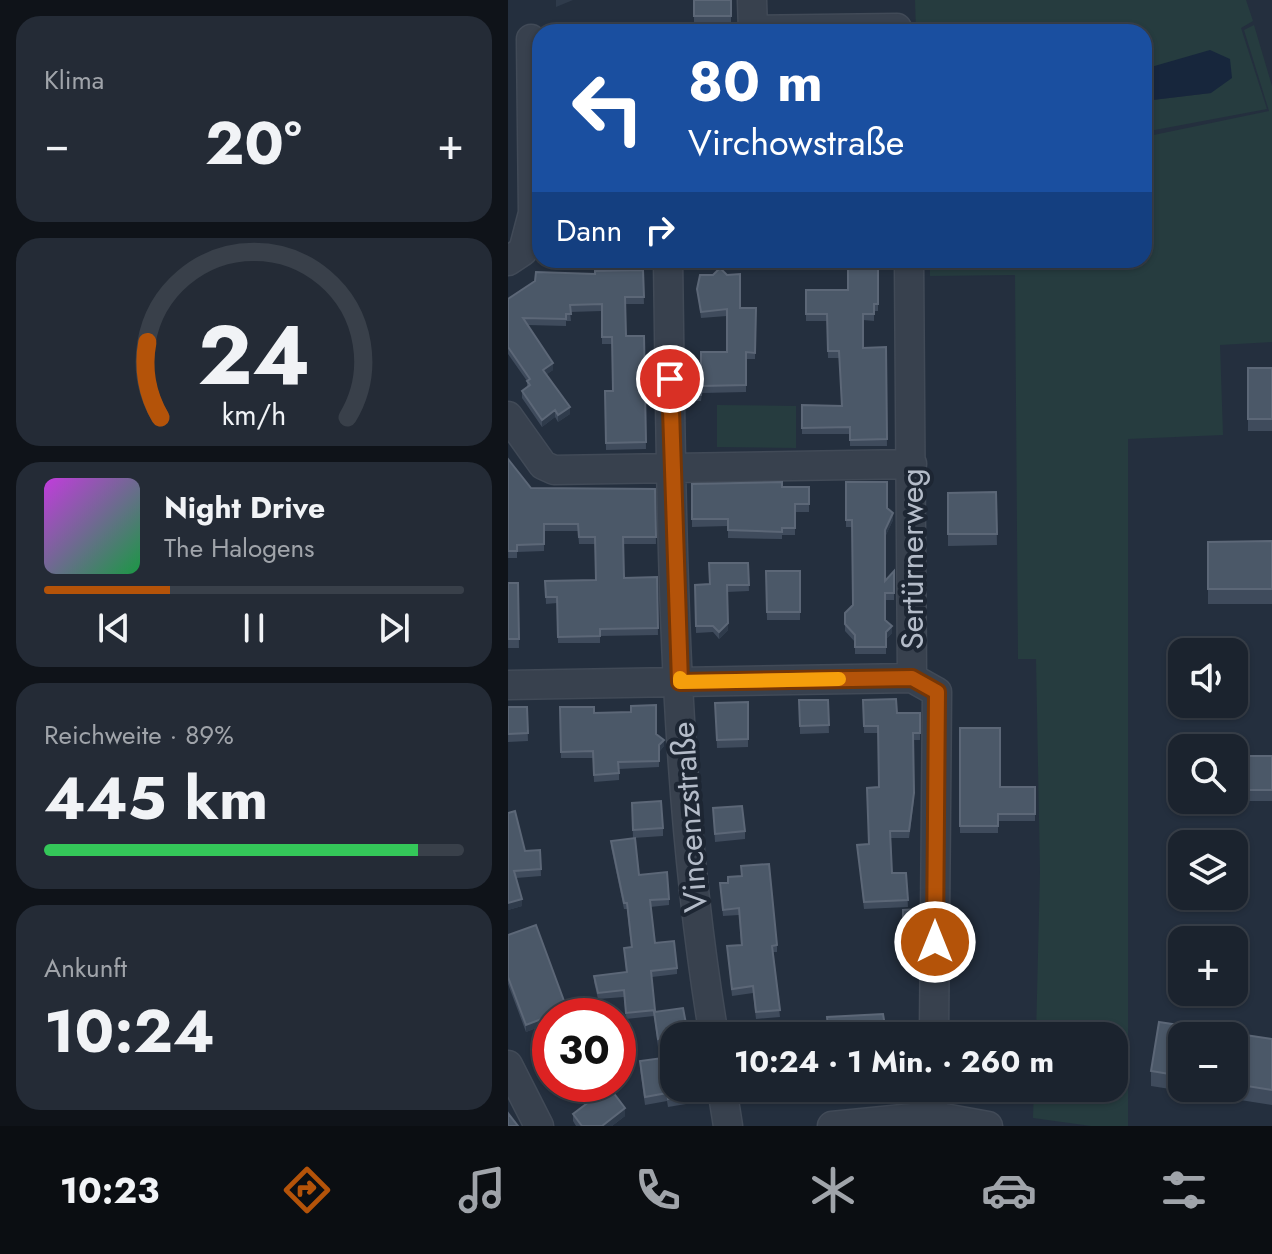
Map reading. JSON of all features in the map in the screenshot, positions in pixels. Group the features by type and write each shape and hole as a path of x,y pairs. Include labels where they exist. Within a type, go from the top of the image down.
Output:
{"street":[{"path":"752,0 753,24"},
{"path":"531,39 532,126"},
{"path":"524,253 532,217"},
{"name":"Vincenzstraße","path":"668,268 671,468 681,744 698,944 712,1022"},
{"name":"Sertürnerweg","path":"909,268 912,678 937,692 934,1022"},
{"path":"508,416 543,465 554,470 912,464"},
{"path":"508,685 912,678"},
{"path":"508,1065 539,1126"},
{"path":"724,1102 728,1126"},
{"path":"933,1102 933,1116"},
{"path":"832,1126 933,1116 988,1126"}],"green space":[{"path":"915,0 1246,0 1253,21 1241,28 1267,109 1152,131 1152,100 1211,93 1157,67 1152,68 1152,24 916,24"},
{"path":"1254,25 1272,86 1272,342 1220,345 1223,435 1128,439 1128,1022 1036,1022 1040,872 1036,659 1018,659 1015,275 930,276 930,268 1152,268 1152,135 1269,111 1244,30"},
{"path":"717,405 796,406 796,448 717,447"},
{"path":"1034,1102 1128,1102 1128,1126 1091,1126 1033,1118"}],"water":[{"path":"1210,50 1230,59 1232,78 1211,93 1152,100 1152,67"}],"building":[{"path":"694,0 731,0 731,16 694,16"},
{"path":"720,268 727,275 740,274 740,308 756,308 755,353 746,352 746,385 702,386 701,395 687,395 687,370 701,370 701,352 727,352 727,309 701,312 697,289 700,275 713,275"},
{"path":"848,269 878,269 878,304 874,304 874,314 863,314 863,348 886,347 887,439 850,440 850,427 802,428 802,405 842,406 839,351 828,351 827,314 806,314 806,290 848,290"},
{"path":"643,270 644,297 625,297 626,336 644,336 646,442 606,443 605,391 613,391 612,337 602,337 602,304 570,305 571,314 566,314 566,319 523,318 553,363 543,370 570,407 558,415 555,410 542,420 522,391 530,385 527,381 530,379 508,347 508,299 535,281 536,272 595,274 595,271"},
{"path":"1248,368 1272,368 1272,419 1248,419"},
{"path":"508,459 531,488 655,489 656,537 623,537 624,578 657,577 658,628 600,629 600,636 558,637 557,597 546,597 545,581 596,580 595,537 579,537 578,524 544,524 544,544 517,545 517,551 508,551"},
{"path":"782,482 782,487 809,487 809,504 795,504 795,528 782,528 782,532 728,530 728,519 692,519 692,484"},
{"path":"846,482 887,482 887,508 893,513 885,530 885,581 894,571 894,593 885,593 885,620 892,626 886,632 886,647 855,647 855,635 845,624 845,613 853,605 852,520 846,520"},
{"path":"996,492 997,534 948,534 948,493"},
{"path":"1272,541 1272,589 1208,589 1208,542"},
{"path":"709,563 748,563 749,585 727,585 728,623 719,632 713,626 696,626 695,585 710,584"},
{"path":"766,571 800,571 800,612 767,612"},
{"path":"508,583 518,583 519,639 508,639"},
{"path":"896,699 897,713 920,713 920,733 913,733 914,793 909,831 890,831 892,873 906,873 908,900 864,902 857,845 869,844 867,788 879,787 878,726 864,726 863,700"},
{"path":"799,700 828,700 829,725 800,726"},
{"path":"748,702 748,739 717,740 715,703"},
{"path":"656,705 656,734 664,740 659,745 659,761 618,762 619,773 594,775 593,751 561,752 560,707 594,707 594,713 631,712 631,706"},
{"path":"508,707 527,707 528,733 508,734"},
{"path":"960,728 1000,728 1000,787 1035,787 1035,814 998,814 998,826 960,826"},
{"path":"1248,756 1272,756 1272,790 1248,790"},
{"path":"661,801 663,828 633,830 632,803"},
{"path":"742,806 745,831 715,834 713,808"},
{"path":"515,811 525,851 540,850 541,869 514,871 522,899 508,903 508,813"},
{"path":"635,838 639,875 667,872 669,899 650,900 655,943 674,941 677,968 651,971 655,1010 636,1012 636,998 625,998 624,990 598,993 594,976 627,972 624,948 632,947 627,903 624,903 611,841"},
{"path":"769,864 777,945 772,946 780,1010 756,1012 753,986 732,989 727,946 742,945 739,908 723,910 720,883 728,883 728,877 742,876 741,866"},
{"path":"918,909 918,926 903,927 903,910"},
{"path":"536,925 563,998 532,998 532,1023 526,1025 508,977 508,935"},
{"path":"683,1008 686,1022 660,1022 658,1039 654,1012"},
{"path":"883,1014 884,1022 828,1022 827,1017"},
{"path":"1159,1022 1168,1023 1168,1074 1151,1071"},
{"path":"1248,1035 1272,1039 1272,1090 1248,1086"},
{"path":"660,1058 660,1094 645,1097 640,1061"},
{"path":"589,1102 620,1102 625,1108 602,1126 582,1126 573,1114"},
{"path":"508,1113 518,1126 508,1126"}],"slow traffic":[{"path":"680,678 680,682 839,679"}],"route":[{"path":"670,379 680,682 912,678 937,692 935,942"}]}
